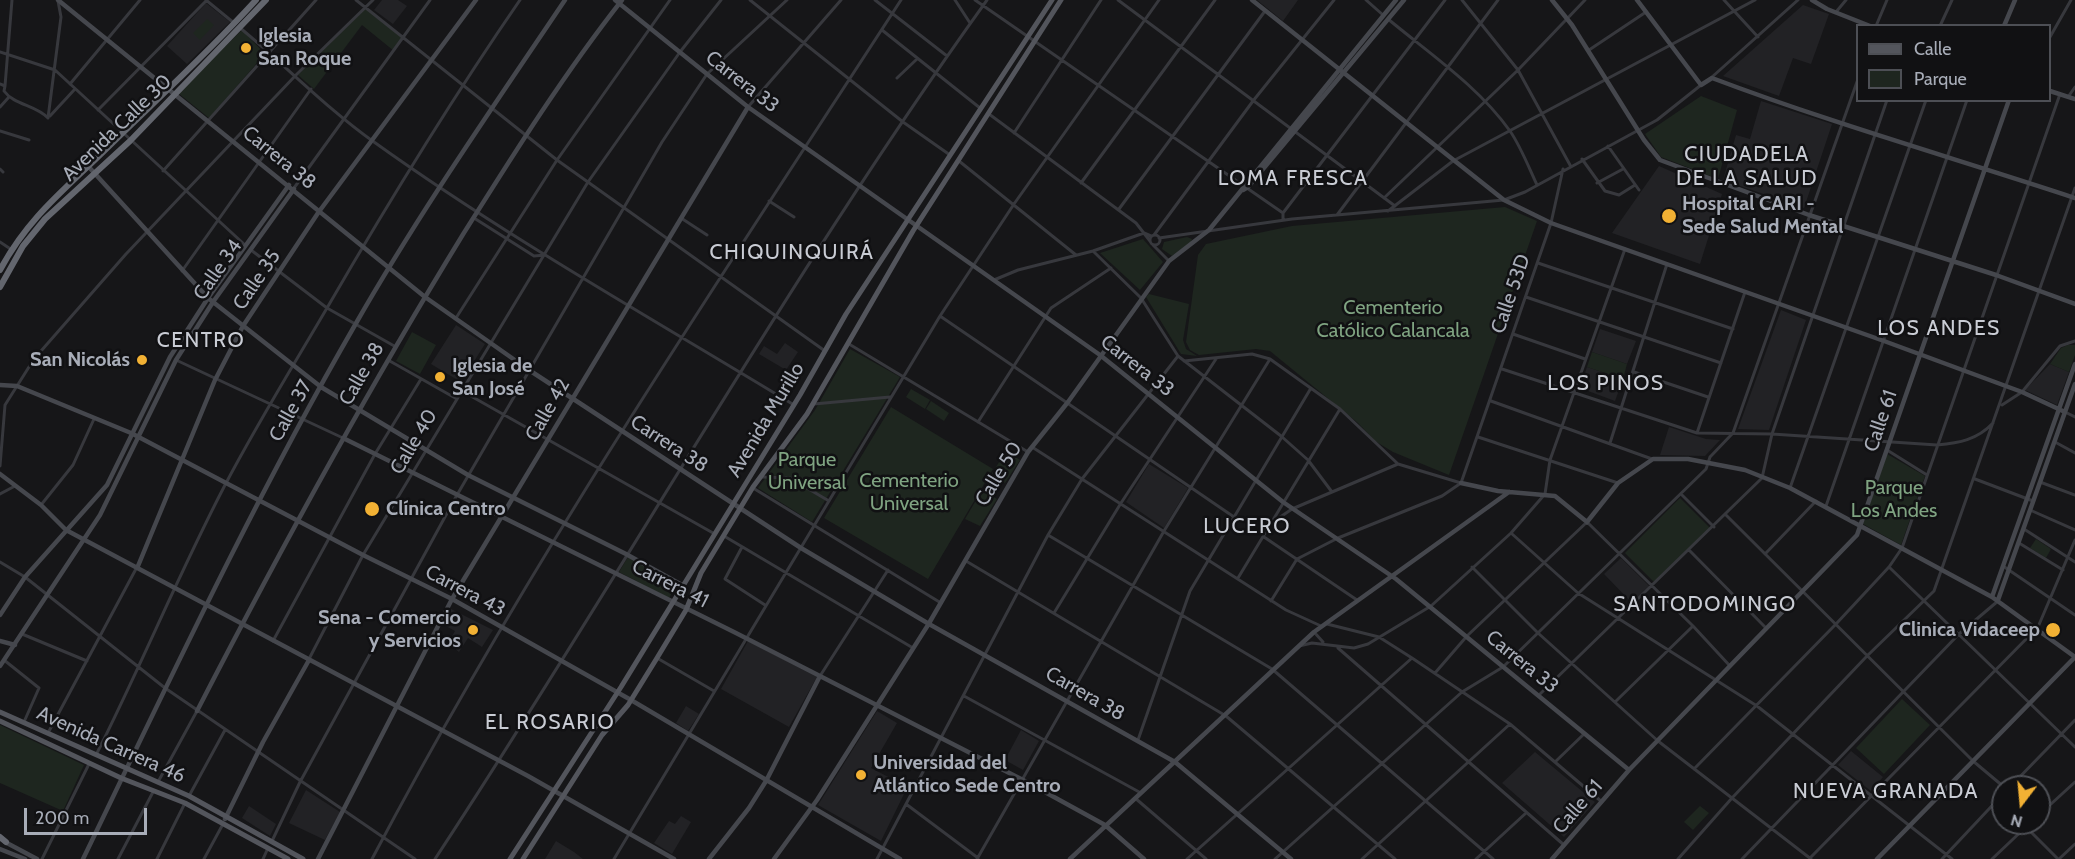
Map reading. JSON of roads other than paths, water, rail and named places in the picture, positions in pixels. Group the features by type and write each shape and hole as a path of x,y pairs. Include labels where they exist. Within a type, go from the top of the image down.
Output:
{"highway":[{"name":"Avenida Calle 30","path":"0,287 19,255 45,219 176,95 237,26 256,0"},
{"name":"Avenida Calle 30","path":"0,270 11,250 39,212 267,0"}],"main road":[{"name":"Avenida Murillo","path":"510,859 672,603 713,533 794,405 846,314 1052,0"},
{"name":"Avenida Murillo","path":"523,859 602,735 631,700 686,610 701,573 753,487 814,404 847,343 917,225 1061,0"},
{"name":"Avenida Carrera 46","path":"0,712 189,796 303,859"},
{"name":"Avenida Carrera 46","path":"0,721 122,778 185,803 224,822 288,859"}],"street":[{"path":"12,0 3,91 9,97 40,111 48,118"},
{"path":"48,118 61,17 58,0"},
{"name":"Carrera 38","path":"58,0 64,2 425,297 529,370 680,471 801,548 929,624 1175,762 1291,859"},
{"path":"70,84 140,0"},
{"path":"98,110 206,0 371,140 506,238 534,256 545,255"},
{"path":"163,171 316,0"},
{"path":"356,0 622,209 825,351"},
{"path":"0,466 5,405 47,343 148,231 296,75 373,0"},
{"name":"Calle 34","path":"0,666 86,538 139,438 176,360 213,302 346,120 430,0"},
{"name":"Calle 35","path":"48,734 138,566 216,380 243,326 280,274 320,210 476,0"},
{"path":"96,755 140,668 175,587 226,484 270,404 410,167 462,84 520,0"},
{"name":"Calle 37","path":"83,859 165,688 259,501 355,324 440,188 565,0"},
{"path":"456,318 557,160 670,0"},
{"name":"Calle 40","path":"204,859 363,555 425,451 588,183 680,52 721,0"},
{"path":"750,0 903,122 951,156"},
{"path":"272,841 300,782 410,579 622,209 707,74 787,0"},
{"name":"Calle 42","path":"318,859 452,599 503,517 666,240 748,107 841,0"},
{"path":"875,0 947,56"},
{"path":"372,859 441,729 622,432 719,277 901,0"},
{"path":"955,0 970,23"},
{"path":"975,0 1210,160 1283,213"},
{"path":"435,859 500,761 626,554 858,187 987,0"},
{"path":"1014,133 1101,0"},
{"path":"1118,0 1395,206"},
{"path":"614,859 940,316 1014,204 1159,0"},
{"path":"1081,183 1215,0"},
{"path":"1252,0 1504,201 1551,223 1814,315 2007,386 2075,417"},
{"path":"1169,261 1159,251 1155,239 1162,225 1253,101 1334,0"},
{"path":"1366,0 1413,40 1450,67 1485,102 1511,132 1537,185"},
{"name":"Calle 50","path":"1341,72 1396,0"},
{"name":"Calle 50","path":"774,859 812,807 929,624 1028,452 1068,402 1169,261 1209,230 1404,0"},
{"path":"1283,220 1283,213 1445,0"},
{"path":"1462,0 1482,22 1518,70 1544,114 1569,165"},
{"path":"1337,215 1498,0"},
{"path":"1552,0 1588,50 1653,154 1672,166 1844,227 1996,275 2075,304"},
{"path":"1384,198 1518,70 1585,0"},
{"path":"1637,0 1701,85"},
{"path":"1724,0 1758,38"},
{"path":"1386,213 1453,161 1755,0"},
{"path":"989,114 1136,223 1145,234 1155,239 1283,220 1386,213 1504,201 1639,130 1712,78 1798,0"},
{"path":"1812,0 1865,24"},
{"path":"1836,12 1846,0"},
{"path":"1877,24 1887,0"},
{"path":"1941,24 1952,0"},
{"path":"2005,24 2015,0"},
{"path":"2051,35 2071,0"},
{"name":"Carrera 33","path":"619,1 748,107 858,187 917,225 1100,355 1282,502 1394,577 1629,770"},
{"name":"Calle 38","path":"158,782 241,623 358,410 525,135 619,1"},
{"path":"1119,210 1266,11"},
{"path":"1588,50 1647,11"},
{"path":"882,30 982,109"},
{"path":"0,52 55,70 250,250 327,308 396,347"},
{"path":"897,78 917,59"},
{"path":"1712,78 1841,125 1985,167 2074,197"},
{"path":"1275,859 1462,692 1503,667 1707,469 1712,454 1733,433 1856,82"},
{"path":"0,84 5,86"},
{"path":"2068,97 2075,87"},
{"path":"48,118 75,89"},
{"path":"182,271 311,89"},
{"path":"2051,92 2075,99"},
{"path":"1694,769 1836,624 1889,567 1902,548 2060,94"},
{"path":"0,107 9,97"},
{"path":"1539,695 1690,551 1763,476 1772,434 1886,102"},
{"path":"1790,488 1925,102"},
{"path":"1826,506 1966,102"},
{"name":"Calle 61","path":"1552,859 1629,770 1857,535 1887,450 1893,441 1920,354 2008,102"},
{"path":"0,131 29,140"},
{"path":"1608,146 1639,190"},
{"path":"1581,159 1605,191 1621,194 1635,185"},
{"path":"959,161 1076,255"},
{"path":"88,166 208,298 321,387 468,475 567,523 682,585"},
{"name":"Calle 53D","path":"1461,483 1551,223 1563,169"},
{"path":"1597,183 1623,169"},
{"name":"Calle 34","path":"0,615 25,577 106,485 170,357 208,298 289,185"},
{"path":"1678,859 1732,798 1867,656 1934,591 2074,197 2075,188"},
{"path":"770,201 794,217"},
{"path":"476,215 794,405"},
{"path":"680,218 707,236"},
{"path":"994,280 1018,270 1093,251 1145,234"},
{"path":"1192,234 1194,243"},
{"path":"1155,239 1159,251"},
{"path":"0,242 19,255"},
{"path":"1296,647 1312,643 1354,648 1380,637 1431,606 1512,533 1545,494 1551,460 1562,426 1625,249"},
{"path":"1093,251 1112,267 1141,298 1178,356 1203,378 1281,436 1308,460 1332,492"},
{"path":"1538,262 1733,329"},
{"path":"1610,443 1667,264"},
{"path":"978,422 1044,316 1062,298 1112,267"},
{"path":"1697,433 1745,292"},
{"path":"1526,297 1721,363"},
{"path":"940,316 1234,518"},
{"path":"1513,334 1585,359"},
{"path":"2000,406 2022,392 2054,351 2060,346 2075,341"},
{"path":"847,343 1028,452"},
{"path":"1184,361 1252,354 1270,359 1340,409 1398,464 1487,489 1557,497 1587,522 1653,586 1730,666"},
{"path":"877,859 942,739 1016,591 1048,535 1082,479 1178,356"},
{"name":"Carrera 41","path":"170,357 343,438 503,517 1023,780 1105,825 1144,859"},
{"path":"1054,613 1120,503 1216,359"},
{"path":"906,804 978,859 1164,531 1270,359"},
{"path":"388,360 457,399"},
{"path":"1991,604 2059,409 2073,376 2075,364"},
{"path":"1502,369 1697,433 1772,434 1937,445 1958,443 1973,438 1995,422"},
{"path":"1634,372 1708,397"},
{"path":"273,641 375,454 421,379"},
{"path":"1742,859 1959,634 1998,600 2075,384"},
{"name":"Carrera 43","path":"0,385 17,386 131,433 452,599 631,700 900,859"},
{"path":"1137,741 1190,591 1311,388"},
{"path":"462,391 713,533"},
{"path":"814,404 891,397"},
{"path":"1491,401 1656,458 1708,462 1763,476 1826,506 1998,600 2038,627 2075,657 1877,859"},
{"path":"1238,578 1340,409"},
{"path":"41,506 73,465 94,418"},
{"path":"1478,437 1618,483"},
{"path":"2055,441 2075,453"},
{"path":"1032,447 1271,601 1323,625 1380,637 1510,724 1602,802"},
{"path":"2045,449 2051,452"},
{"path":"1887,450 1927,475"},
{"path":"1435,674 1467,636 1587,522 1618,483 1656,458"},
{"path":"1271,524 1292,508 1398,464"},
{"path":"0,474 41,506 66,530 86,538 273,641 553,789 674,859"},
{"path":"758,479 786,476 829,501"},
{"path":"1975,479 2033,501"},
{"path":"2040,482 2075,495"},
{"path":"1271,601 1297,558 1338,538 1442,496 1461,483"},
{"path":"0,494 15,486"},
{"path":"753,487 941,603"},
{"path":"1487,489 1492,498 1488,506"},
{"path":"1070,859 1226,716 1296,647 1323,625 1394,577 1509,492"},
{"path":"1682,495 1714,527"},
{"path":"1765,554 1816,501"},
{"path":"2030,510 2075,530"},
{"path":"1726,515 1938,727 1991,776"},
{"path":"2024,529 2075,562"},
{"path":"1512,533 1578,593 1757,706 1952,859"},
{"path":"1048,535 1272,669 1493,859"},
{"path":"724,536 913,648"},
{"path":"1264,537 1359,601"},
{"path":"1472,567 1538,633 1658,741 1810,859 1994,669 2038,627 2052,600 2075,540"},
{"path":"2019,543 2064,570"},
{"path":"742,547 725,579 765,605"},
{"path":"1690,551 1766,628"},
{"path":"966,561 1226,716 1395,859"},
{"path":"0,562 25,577 197,711 415,859"},
{"path":"2003,566 2075,615"},
{"path":"1889,567 1923,603 1959,634 2075,747"},
{"path":"709,859 749,808 766,781 820,676 888,570"},
{"path":"1615,702 1693,626"},
{"path":"1314,632 1325,644"},
{"path":"22,634 88,661"},
{"path":"0,641 15,645"},
{"path":"1337,647 1564,845"},
{"path":"657,658 714,691"},
{"path":"1187,859 1412,658"},
{"path":"4,660 39,688 24,723"},
{"path":"964,696 1141,794"},
{"path":"2022,775 2075,720"},
{"path":"1362,859 1510,724"},
{"path":"189,796 225,730"},
{"path":"1555,762 1584,734"},
{"path":"42,859 90,763"},
{"path":"2051,804 2075,782"},
{"path":"118,859 154,790"},
{"path":"1135,798 1206,859"},
{"path":"157,859 185,803"},
{"path":"1942,859 1991,807"},
{"path":"1476,859 1526,813"},
{"path":"1992,859 2017,835"},
{"path":"2038,835 2059,859 2075,844"},
{"path":"2,839 37,859"},
{"path":"263,859 268,848"},
{"path":"0,849 25,859"},
{"path":"2070,849 2075,850"}],"place":[{"name":"Iglesia San Roque","path":"246,48"},
{"name":"Hospital CARI - Sede Salud Mental","path":"1669,216"},
{"name":"San Nicolás","path":"142,360"},
{"name":"Iglesia de San José","path":"440,377"},
{"name":"Clínica Centro","path":"372,509"},
{"name":"Sena - Comercio y Servicios","path":"473,630"},
{"name":"Clinica Vidaceep","path":"2053,630"},
{"name":"Universidad del Atlántico Sede Centro","path":"861,775"}],"district":[{"name":"CIUDADELA DE LA SALUD","path":"1747,167"},
{"name":"LOMA FRESCA","path":"1293,179"},
{"name":"CHIQUINQUIRÁ","path":"792,253"},
{"name":"LOS ANDES","path":"1939,329"},
{"name":"CENTRO","path":"201,341"},
{"name":"LOS PINOS","path":"1606,384"},
{"name":"LUCERO","path":"1247,527"},
{"name":"SANTODOMINGO","path":"1705,605"},
{"name":"EL ROSARIO","path":"550,723"},
{"name":"NUEVA GRANADA","path":"1886,792"}],"park label":[{"name":"Cementerio Católico Calancala","path":"1393,320"},
{"name":"Parque Universal","path":"807,472"},
{"name":"Cementerio Universal","path":"909,492"},
{"name":"Parque Los Andes","path":"1894,500"}]}
